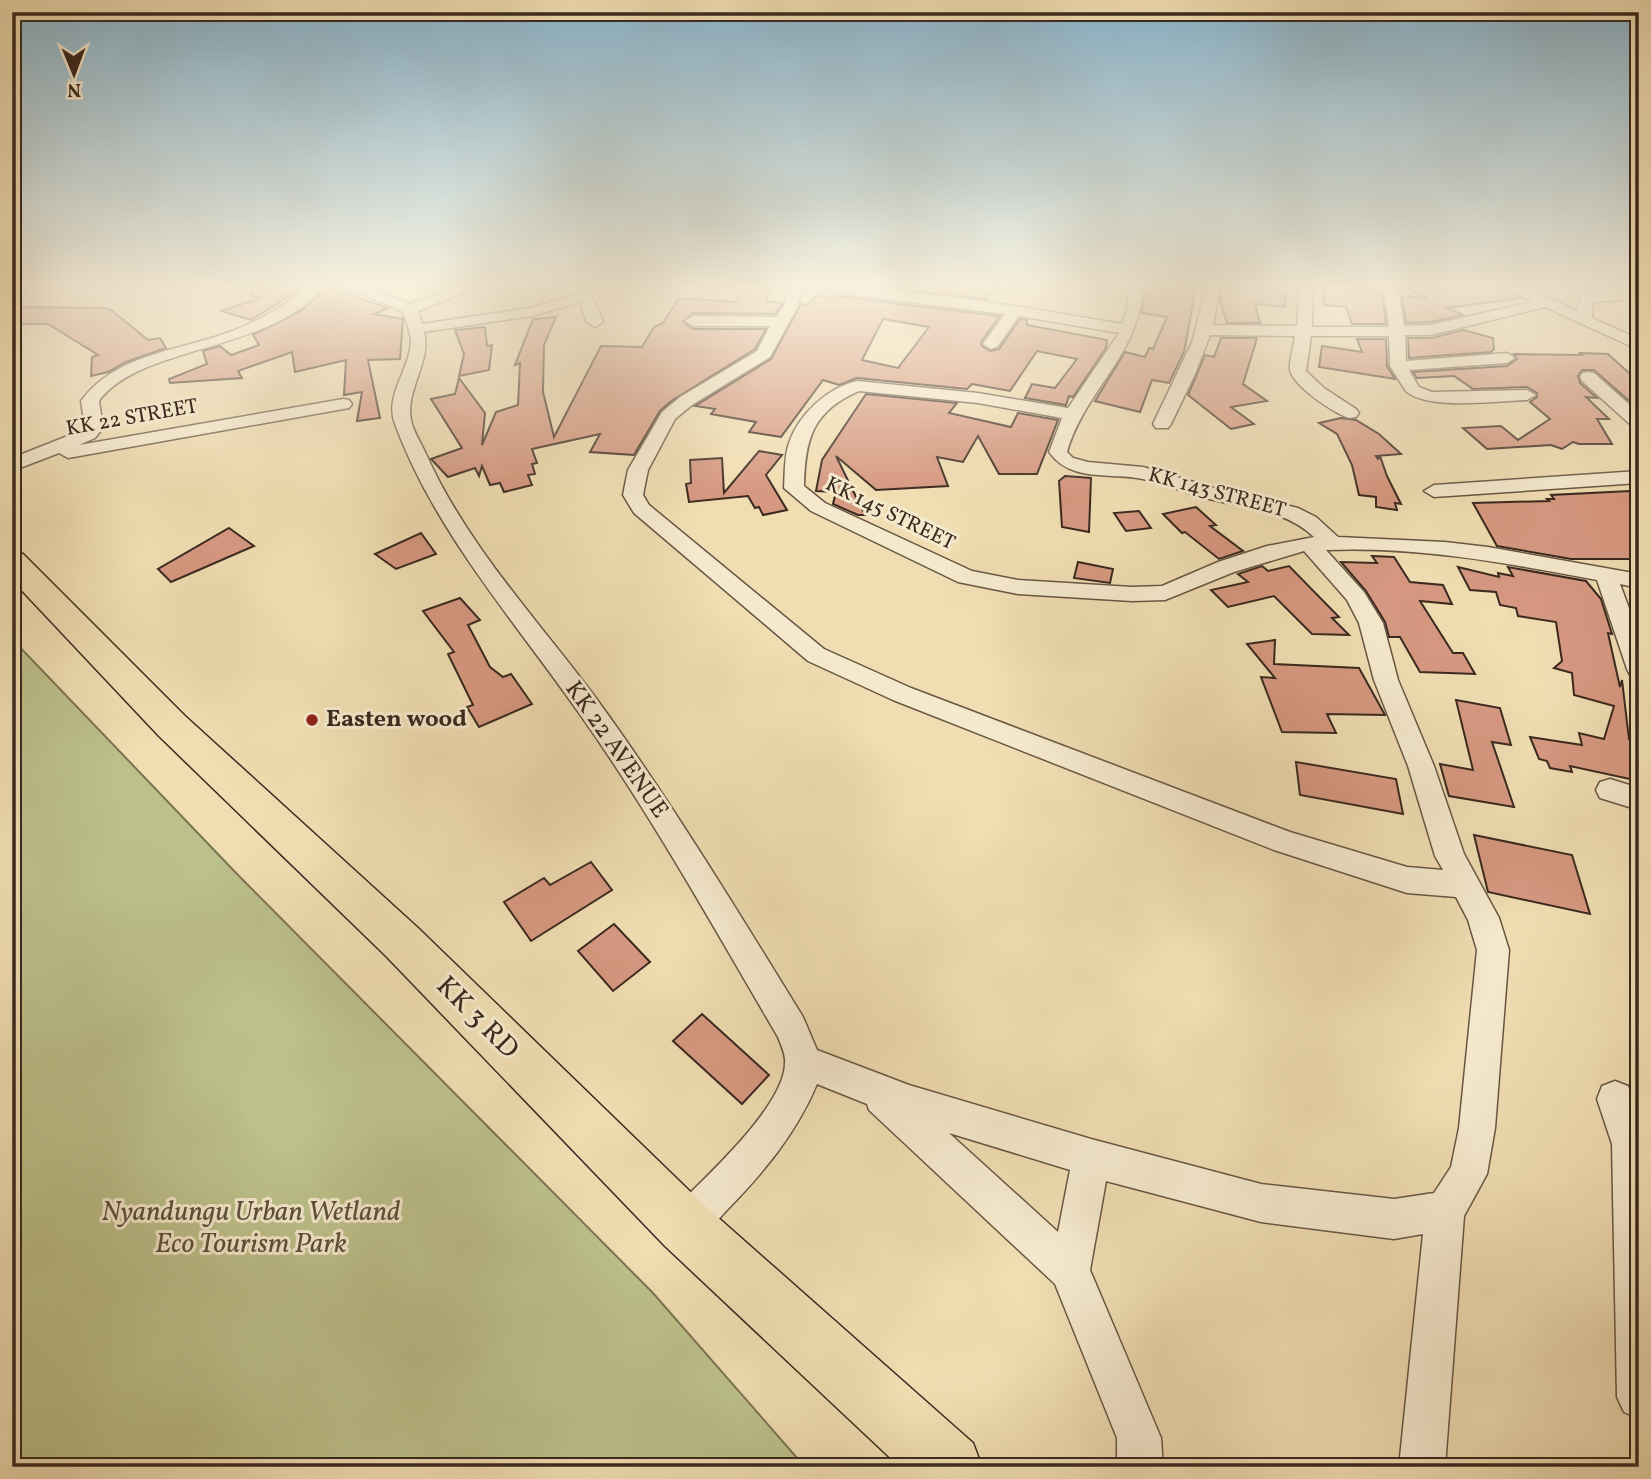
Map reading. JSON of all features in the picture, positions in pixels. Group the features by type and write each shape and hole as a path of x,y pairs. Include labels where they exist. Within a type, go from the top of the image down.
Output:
{"highway":[{"name":"KK 3 RD","path":"12,561 172,726 401,942 685,1226 949,1467"}],"street":[{"path":"12,465 89,434 94,428 90,401 102,385 130,369 170,356"},
{"name":"KK 22 AVENUE","path":"415,356 403,396 402,420 424,471 470,545 530,632 589,706 668,825 792,1028 803,1062"},
{"path":"761,356 686,401 668,416 638,470 633,495 641,509 816,655 902,694 1284,842 1407,880 1466,885"},
{"name":"KK 143 STREET","path":"1114,356 1072,414 1058,452 1066,462 1086,468 1143,473 1209,493 1291,512 1309,521 1320,544"},
{"path":"1162,424 1194,356"},
{"path":"1300,356 1298,371 1301,378 1350,413"},
{"path":"1398,356 1398,366 1419,395 1527,395"},
{"path":"1398,366 1507,358"},
{"path":"1588,377 1639,423"},
{"name":"KK 145 STREET","path":"1072,414 978,398 857,386 841,392 816,415 799,439 794,488 818,507 966,577 1018,587 1132,594 1165,593 1226,567 1320,544"},
{"name":"KK 22 STREET","path":"12,465 74,450 343,404"},
{"path":"1434,491 1639,477"},
{"path":"1320,544 1446,548 1488,553 1639,581"},
{"path":"1320,544 1371,624 1386,680 1421,766 1450,856 1483,918 1493,950 1477,1128 1468,1174 1445,1211 1422,1467"},
{"path":"1606,575 1639,669"},
{"path":"1610,790 1639,799"},
{"path":"685,1226 773,1132 798,1090 803,1062 873,1089 1091,1158 1261,1203 1394,1219 1445,1211"},
{"path":"873,1089 1070,1270 1139,1438 1140,1467"},
{"path":"1615,1099 1630,1144 1639,1397"},
{"path":"1070,1270 1091,1158"}],"green space":[{"name":"Nyandungu Urban Wetland Eco Tourism Park","path":"12,639 238,875 653,1293 805,1467 12,1467"}],"building":[{"path":"143,356 108,372 91,376 92,357"},
{"path":"205,356 281,356 238,371 242,378 170,383 169,379 207,364"},
{"path":"293,356 400,356 400,359 368,360 380,418 357,421 362,392 344,395 346,360 295,372"},
{"path":"464,356 491,356 489,370 459,376"},
{"path":"519,356 544,356 543,392 554,437 596,356 744,356 660,411 634,455 590,452 600,434 532,449 537,463 532,464 535,474 528,475 532,485 504,492 500,483 490,485 482,466 479,476 475,468 448,477 431,459 462,448 431,399 455,394 459,378 485,413 482,445 496,412 518,405 520,363 515,365"},
{"path":"773,356 864,356 862,360 898,368 907,356 1034,356 1010,391 972,384 967,389 857,378 839,385 823,380 781,437 749,432 756,422 711,414 715,409 695,406"},
{"path":"1062,356 1101,356 1073,397 1069,396 1066,405 1025,398 1032,384 1055,388 1077,359"},
{"path":"1123,356 1182,356 1169,383 1152,380 1140,412 1095,401"},
{"path":"1205,356 1252,356 1243,384 1267,401 1231,407 1254,424 1231,429 1188,395"},
{"path":"1321,356 1387,356 1387,366 1395,379 1319,367"},
{"path":"1515,356 1610,356 1639,382 1639,400 1628,400 1594,370 1582,370 1578,376 1580,383 1597,398 1586,397 1609,419 1597,419 1612,444 1573,442 1562,449 1551,445 1487,449 1463,428 1501,426 1518,440 1550,419 1530,402 1537,397 1537,393 1527,387 1473,389 1454,376 1417,378 1413,372 1507,366 1517,359"},
{"path":"866,394 957,403 949,413 1011,427 1018,413 1058,420 1037,474 999,474 978,436 963,462 937,457 948,486 876,490 836,456 865,515 858,515 833,504 836,492 816,491 822,460"},
{"path":"1341,418 1356,420 1379,434 1401,454 1376,456 1378,459 1380,456 1401,504 1395,503 1397,510 1376,507 1376,497 1359,495 1352,465 1337,434 1319,423"},
{"path":"759,451 782,455 766,475 787,510 763,515 748,496 689,502 686,484 691,483 690,460 722,458 724,493"},
{"path":"1065,476 1091,478 1089,532 1062,527 1059,481"},
{"path":"1630,491 1639,498 1639,559 1571,559 1497,546 1473,503 1549,501 1547,499 1554,499 1551,495"},
{"path":"1196,507 1216,525 1210,526 1243,551 1219,559 1185,532 1182,533 1163,514"},
{"path":"1139,511 1151,528 1126,531 1114,513"},
{"path":"229,528 254,546 171,582 158,569"},
{"path":"421,533 436,554 396,569 375,554"},
{"path":"1372,556 1394,557 1410,582 1443,585 1452,604 1420,601 1453,653 1463,653 1475,674 1420,672 1400,637 1389,637 1385,622 1366,591 1341,562 1377,563"},
{"path":"1078,562 1113,569 1110,583 1074,578"},
{"path":"1262,566 1268,571 1289,566 1339,617 1332,618 1349,635 1312,634 1274,596 1228,607 1211,590 1248,582 1238,574"},
{"path":"1458,567 1499,577 1498,573 1513,576 1508,567 1586,581 1601,599 1612,634 1608,633 1620,687 1622,680 1629,739 1639,781 1570,766 1572,772 1550,768 1547,761 1539,759 1530,737 1582,745 1579,733 1604,739 1614,706 1574,695 1572,673 1554,668 1562,661 1556,622 1518,616 1516,608 1500,605 1496,592 1470,590"},
{"path":"460,598 480,620 468,625 490,667 503,677 511,674 532,704 479,727 467,707 473,705 448,654 454,652 423,611"},
{"path":"1275,640 1274,664 1359,668 1385,715 1327,714 1336,733 1282,732 1261,677 1275,678 1247,644"},
{"path":"1456,700 1500,708 1511,745 1492,742 1514,807 1449,796 1440,764 1473,770"},
{"path":"1296,762 1396,779 1403,814 1300,795"},
{"path":"1474,835 1572,855 1590,914 1488,892"},
{"path":"591,862 612,890 531,941 504,902 544,878 550,885"},
{"path":"614,924 650,962 613,991 578,951"},
{"path":"702,1014 769,1075 742,1104 673,1041"}],"place":[{"name":"Easten wood","path":"312,720"}]}
